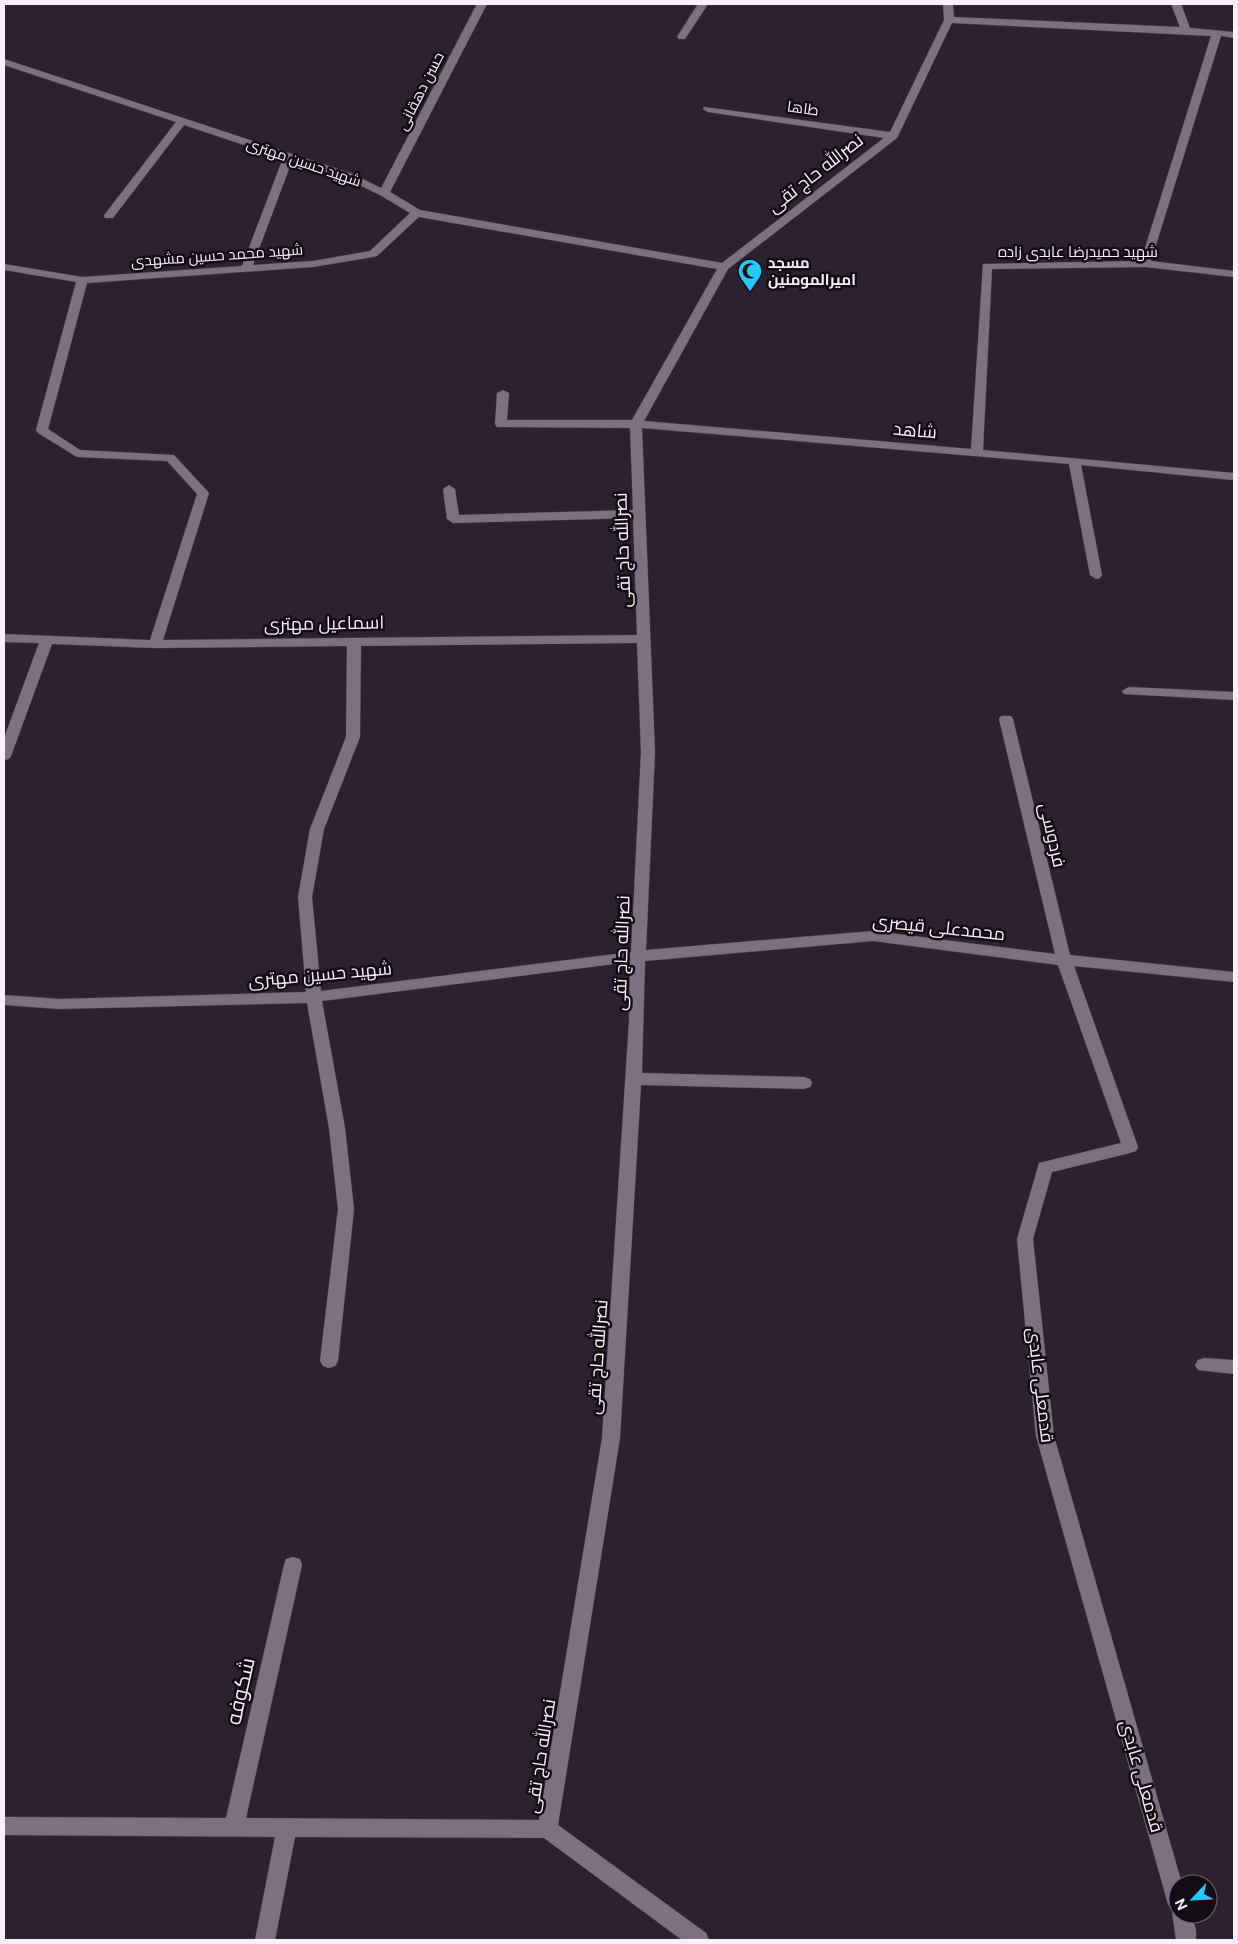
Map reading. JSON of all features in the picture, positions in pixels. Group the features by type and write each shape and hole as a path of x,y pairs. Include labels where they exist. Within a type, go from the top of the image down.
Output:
{"street":[{"name":"حسن دهقانی","path":"384,193 482,4"},
{"path":"682,38 703,4"},
{"name":"نصرالله حاج تقی","path":"699,1940 548,1829 611,1438 637,1021 638,956 648,752 636,424 724,267 893,136 949,20 948,4"},
{"path":"1176,4 1186,30"},
{"path":"949,20 1186,30 1234,35"},
{"path":"1145,264 1217,33"},
{"name":"شهید حسین مهتری","path":"4,62 349,176 384,193 417,213 724,267"},
{"name":"طاها","path":"708,109 893,136"},
{"path":"109,216 182,121"},
{"path":"246,269 289,156"},
{"name":"شهید محمد حسین مشهدی","path":"4,267 82,280 313,264 373,254 417,213"},
{"name":"شهید حمیدرضا عابدی زاده","path":"978,453 987,266 1145,264 1234,274"},
{"path":"82,280 42,430 77,453 170,458 203,493 155,644"},
{"name":"شاهد","path":"503,393 501,424 636,424 1232,476"},
{"path":"1074,461 1096,575"},
{"path":"449,489 453,519 640,514"},
{"name":"اسماعیل مهتری","path":"4,638 155,644 644,639"},
{"path":"4,756 47,639"},
{"path":"329,1361 346,1210 337,1128 314,997 305,897 318,829 353,737 354,642"},
{"path":"1129,691 1234,696"},
{"name":"فردوسی","path":"1006,719 1064,960"},
{"name":"محمدعلی قیصری","path":"638,956 873,936 1064,960 1234,977"},
{"name":"شهید حسین مهتری","path":"4,1000 59,1004 314,997 638,956"},
{"name":"قدمعلی عابدی","path":"1064,960 1130,1147 1045,1167 1025,1239 1045,1436 1169,1874"},
{"path":"633,1079 804,1082"},
{"path":"1204,1365 1234,1368"},
{"name":"شکوفه","path":"234,1827 293,1565"},
{"path":"4,1826 548,1829"},
{"path":"265,1940 287,1828"},
{"path":"1184,1924 1186,1940"}],"place":[{"name":"مسجد امیرالمومنین","path":"750,292"}]}
